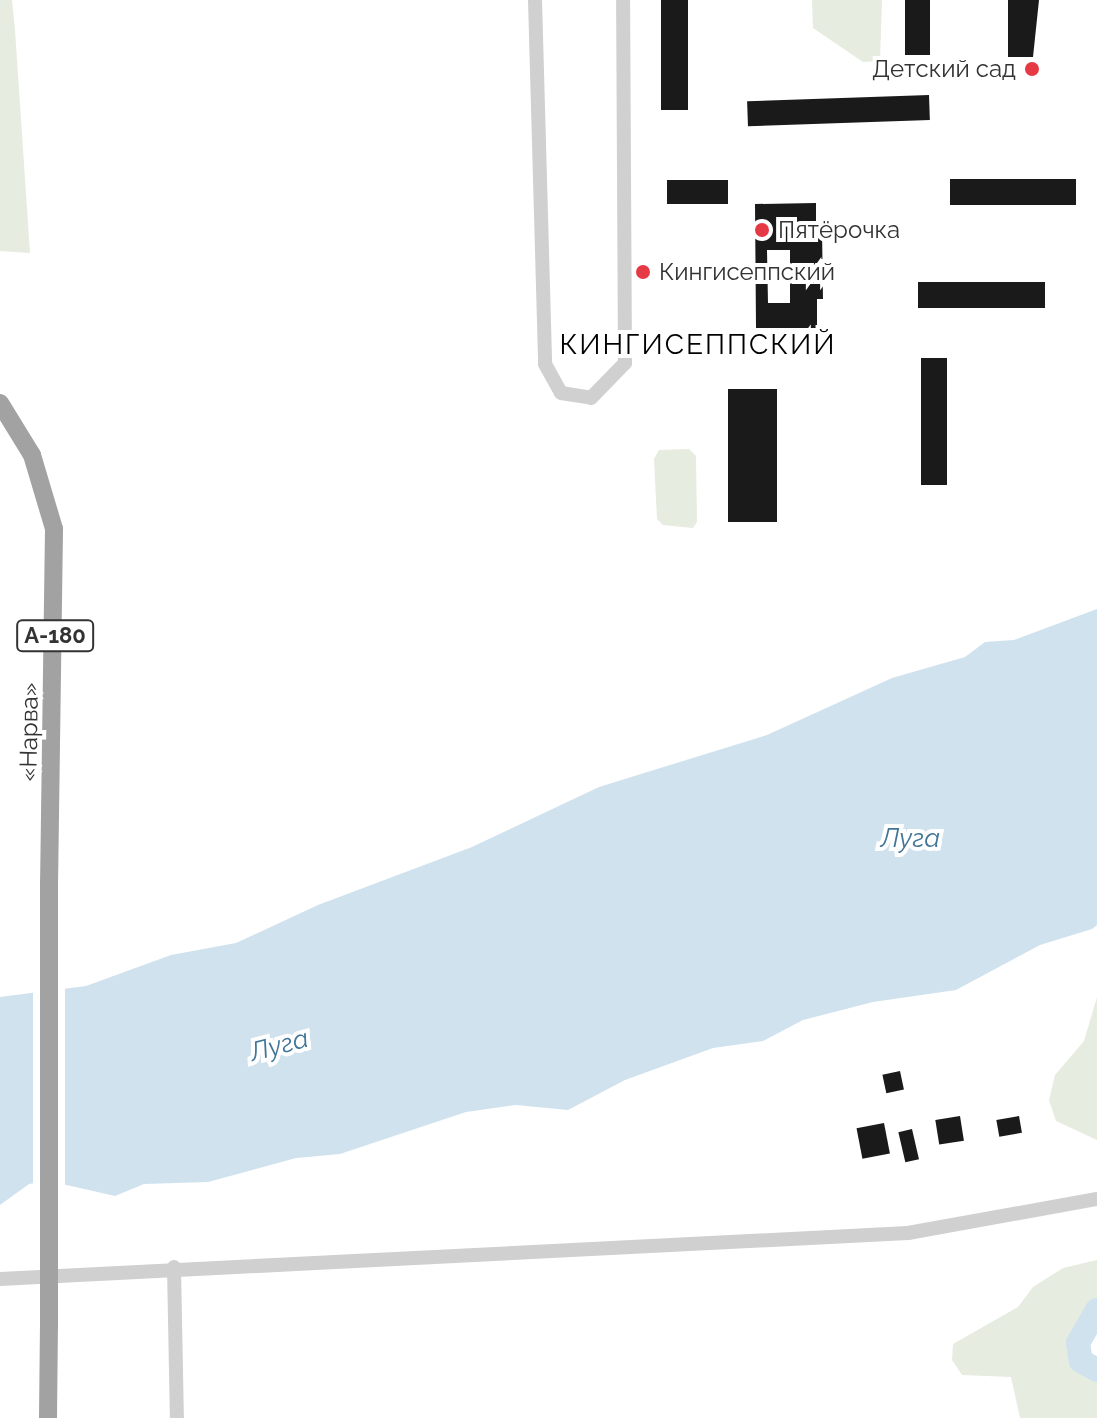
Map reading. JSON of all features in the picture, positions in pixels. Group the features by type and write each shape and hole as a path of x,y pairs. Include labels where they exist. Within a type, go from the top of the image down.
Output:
{"highway":[{"name":"«Нарва»","path":"0,403 32,455 54,529 49,882 48,1418"}],"street":[{"path":"535,0 545,364 561,393 591,398 625,363 623,0"},
{"path":"0,1279 174,1267 908,1233 1097,1199"},
{"path":"174,1267 177,1418"}],"shaded area":[{"path":"0,0 12,0 30,253 0,251"},
{"path":"812,0 882,0 880,61 863,62 813,28"},
{"path":"689,449 696,456 697,522 693,528 663,525 657,519 654,459 659,450"},
{"path":"1097,997 1097,1140 1056,1121 1049,1100 1055,1075 1084,1041"},
{"path":"1097,1260 1097,1310 1078,1343 1081,1361 1097,1370 1097,1418 1020,1418 1011,1377 962,1375 952,1360 953,1344 1018,1307 1033,1287 1063,1268"}],"water":[{"name":"Луга","path":"1097,609 1097,925 1092,929 1040,945 956,990 873,1002 803,1020 763,1041 713,1048 625,1080 568,1110 516,1105 466,1112 340,1154 296,1158 208,1182 144,1184 115,1196 49,1181 29,1184 0,1205 0,997 86,986 171,955 236,943 318,905 472,847 599,787 767,735 892,678 965,657 985,642 1014,640"}],"pier":[{"path":"33,985 65,985 65,1189 33,1189"}],"building":[{"path":"661,0 688,0 688,110 661,110"},
{"path":"905,0 930,0 930,55 905,55"},
{"path":"1008,0 1039,0 1033,57 1008,57"},
{"path":"929,95 930,120 748,126 747,101"},
{"path":"950,179 1076,179 1076,205 950,205"},
{"path":"667,180 728,180 728,204 667,204"},
{"path":"816,203 816,228 822,228 823,299 817,299 817,328 756,328 755,204","holes":["767,250 790,250 790,303 768,303"]},
{"path":"918,282 1045,282 1045,308 918,308"},
{"path":"921,358 947,358 947,485 921,485"},
{"path":"728,389 777,389 777,522 728,522"},
{"path":"900,1071 904,1090 886,1093 882,1075"},
{"path":"960,1116 964,1141 939,1145 935,1120"},
{"path":"1019,1116 1022,1133 999,1137 996,1120"},
{"path":"884,1123 890,1153 862,1159 857,1128"},
{"path":"912,1129 919,1159 905,1162 898,1132"}],"waterway":[{"path":"1097,1310 1078,1343 1081,1361 1097,1370"}],"place":[{"name":"Детский сад","path":"1032,69"},
{"name":"Пятёрочка","path":"762,230"},
{"name":"Кингисеппский","path":"643,272"}],"district":[{"name":"КИНГИСЕППСКИЙ","path":"698,345"}]}
